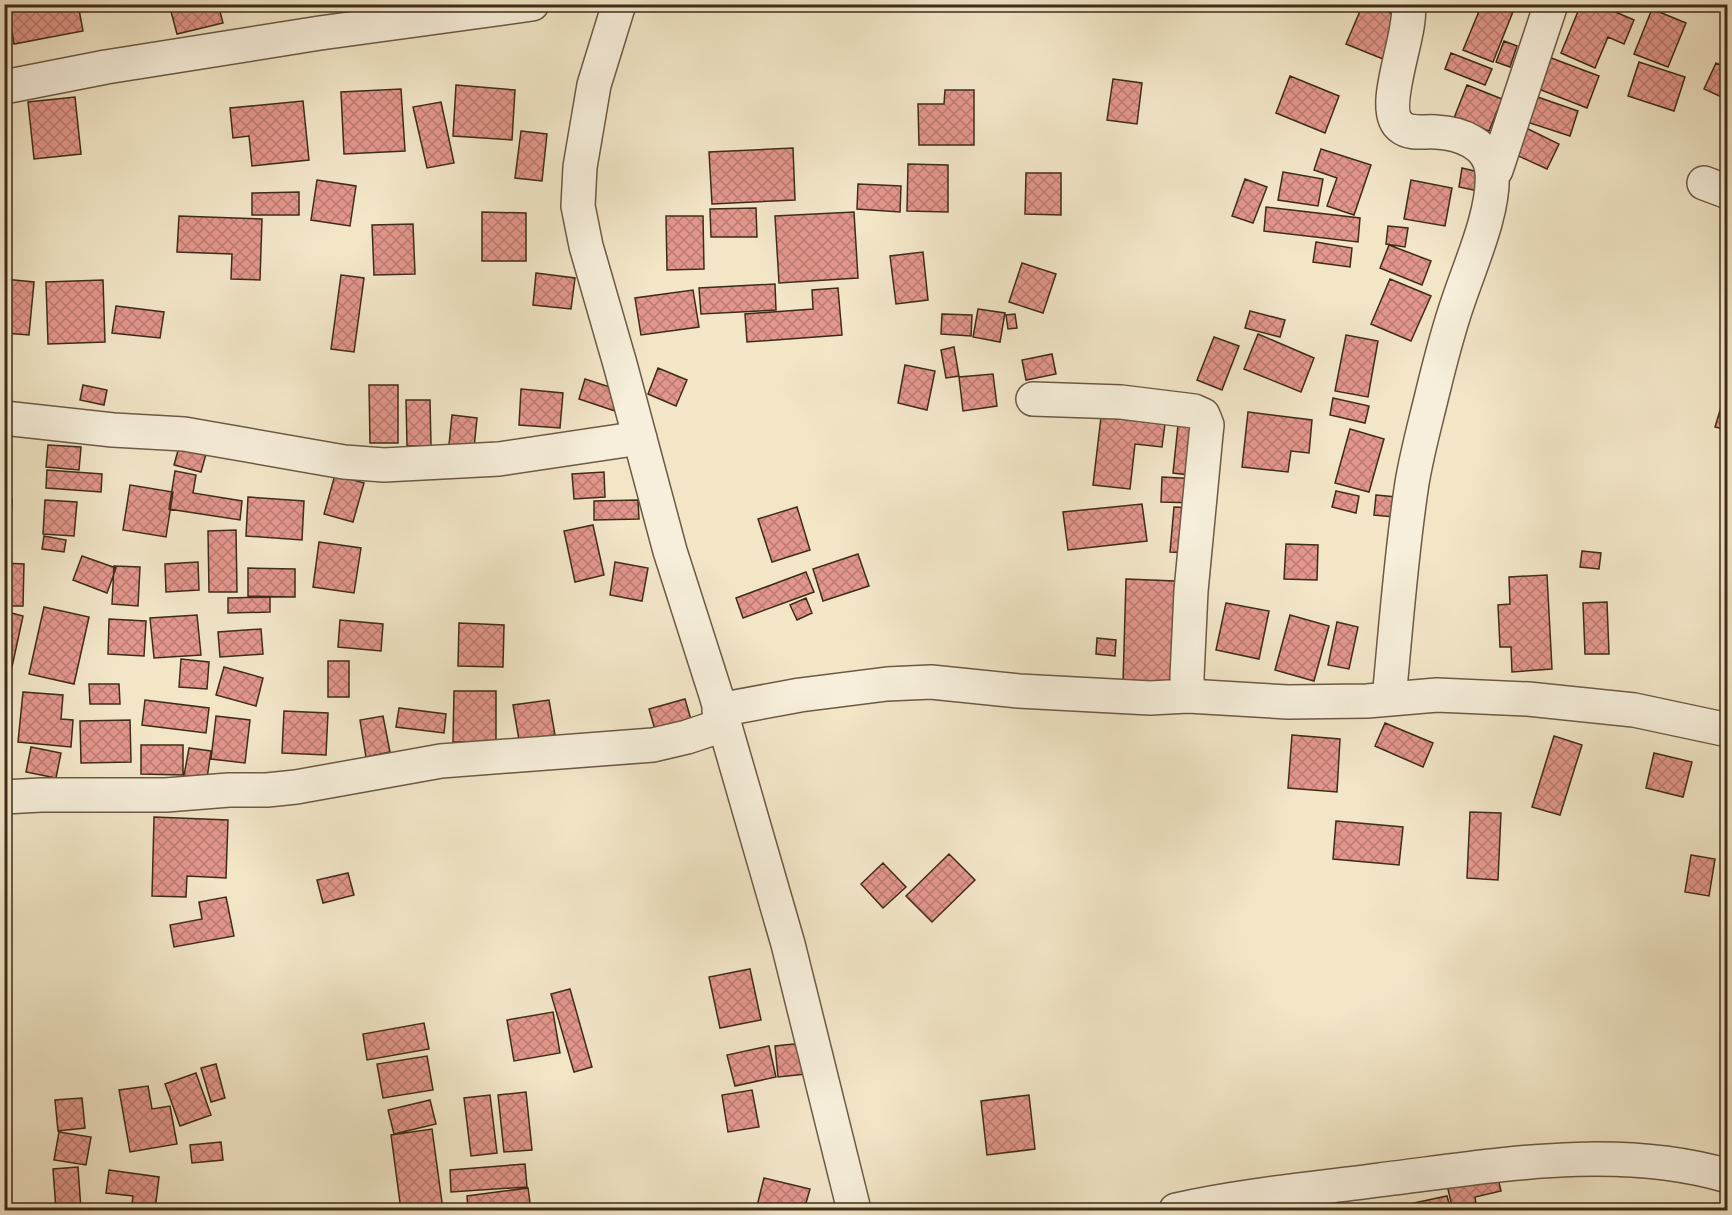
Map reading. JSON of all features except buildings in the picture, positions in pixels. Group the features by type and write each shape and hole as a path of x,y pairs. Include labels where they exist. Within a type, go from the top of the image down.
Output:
{"street":[{"path":"4,87 320,33 532,4"},
{"path":"619,4 594,85 580,167 578,206 586,246 670,551 788,944 854,1210"},
{"path":"1389,699 1412,481 1451,321 1488,213 1492,170 1491,162 1482,149 1468,139 1455,134 1414,133 1401,128 1395,121 1392,107 1393,97 1410,17 1408,4"},
{"path":"1492,170 1496,171 1551,4"},
{"path":"1033,399 1121,402 1194,411 1203,415 1207,425 1191,591 1188,696"},
{"path":"4,418 113,430 184,434 344,462 384,465 499,459 640,438"},
{"path":"4,797 166,795 229,790 267,790 296,787 441,761 653,745 687,737 721,717 811,694 887,684 931,682 1018,691 1150,698 1188,696 1288,702 1437,695 1528,699 1634,710 1728,730"},
{"path":"1176,1210 1221,1200 1437,1173 1611,1158 1699,1167 1728,1176"}]}
